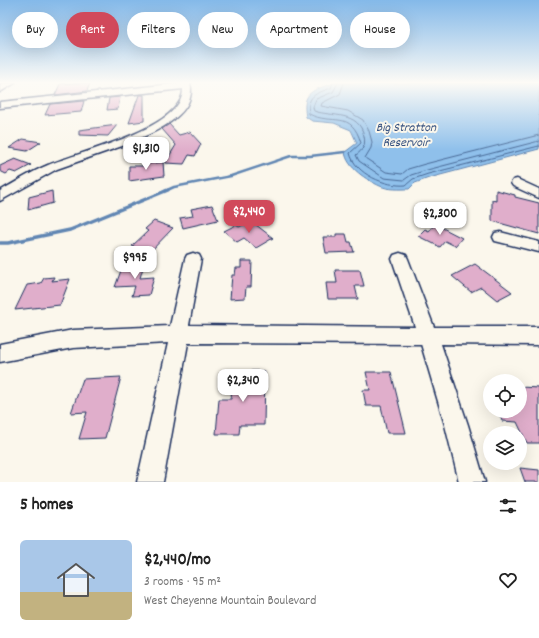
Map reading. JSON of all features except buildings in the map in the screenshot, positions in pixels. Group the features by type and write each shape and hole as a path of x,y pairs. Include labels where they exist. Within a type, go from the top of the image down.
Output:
{"street":[{"path":"0,197 53,167 126,141 155,127 174,113 180,105"},
{"path":"126,141 141,150"},
{"path":"517,183 539,194"},
{"path":"500,237 539,247"},
{"path":"150,482 177,354 179,334 193,259"},
{"path":"400,260 425,324 457,427 472,482"},
{"path":"0,353 73,339 179,334 539,336"}],"water":[{"name":"Big Stratton Reservoir","path":"305,105 539,105 539,149 429,178 415,183 409,189 387,188 364,177 349,163 345,152 357,143 351,130 334,123 312,121 306,117"}],"waterway":[{"path":"165,191 174,187 231,176 291,156 310,156 345,152"},
{"path":"0,243 8,243 70,230 168,190"}]}
